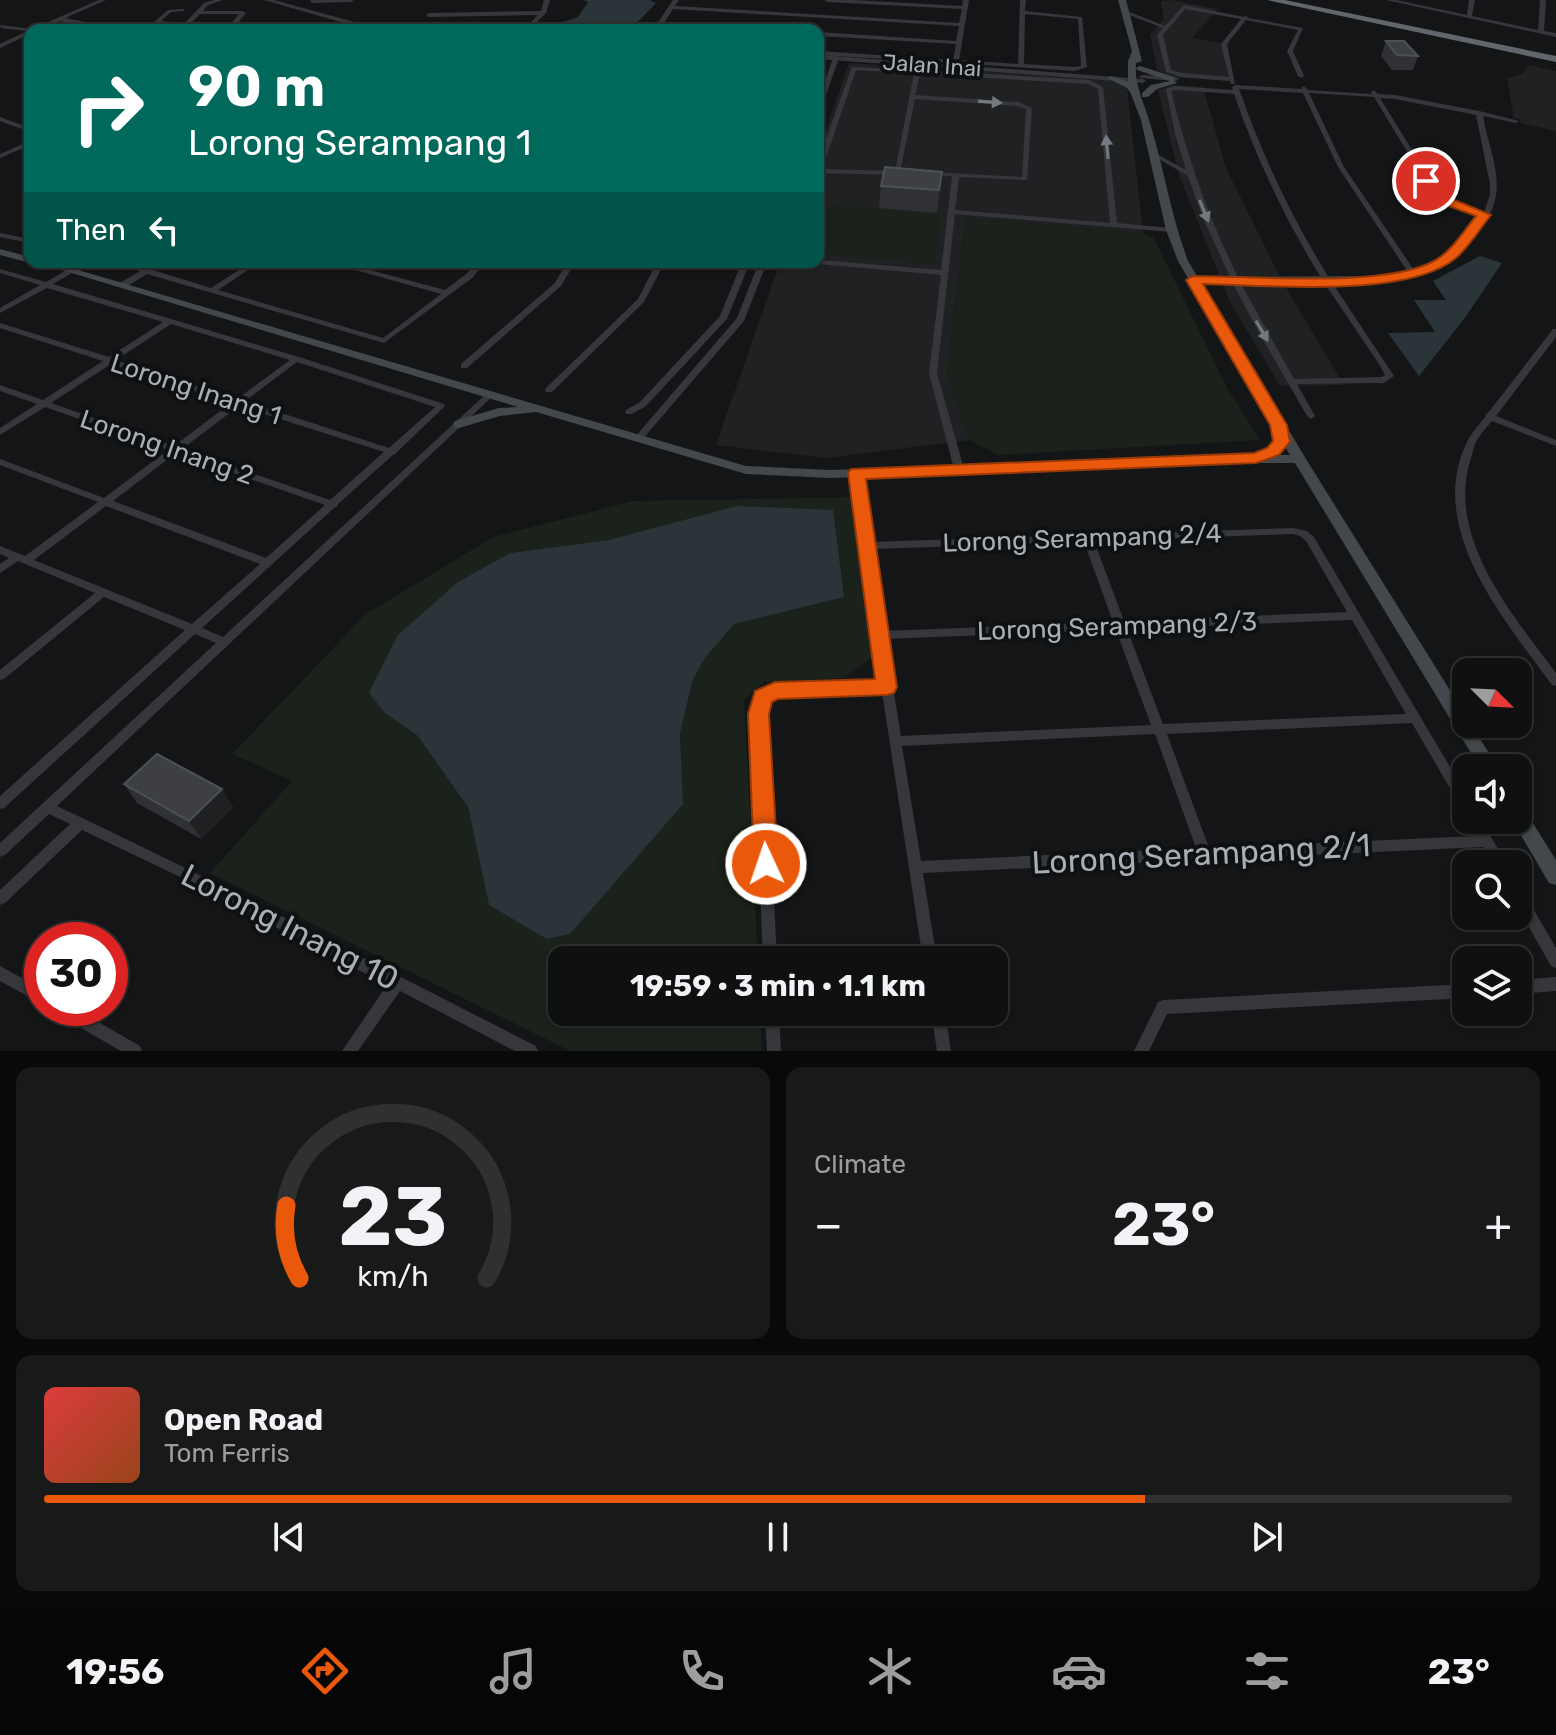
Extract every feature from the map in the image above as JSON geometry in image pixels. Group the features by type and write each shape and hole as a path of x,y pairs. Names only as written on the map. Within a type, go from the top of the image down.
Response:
{"highway":[{"path":"1272,0 1556,57"},
{"path":"1291,0 1556,57"}],"main road":[{"path":"1122,0 1145,120 1171,230 1193,280 1278,425 1480,754"},
{"path":"1108,77 1121,73 1172,81"},
{"path":"1108,77 1140,94"},
{"path":"1140,94 1172,81"},
{"path":"0,252 24,258"},
{"path":"65,268 746,470 857,473 1299,459"},
{"path":"459,424 499,412 543,410"},
{"path":"1256,458 1279,448 1282,436 1278,425"},
{"path":"1256,458 1298,473 1325,499"},
{"path":"1530,834 1556,877"}],"street":[{"path":"46,24 103,0"},
{"path":"182,10 168,11 156,23 169,23 193,0"},
{"path":"187,24 206,4 220,0"},
{"path":"267,0 357,24"},
{"path":"300,9 312,0 351,0"},
{"path":"532,24 543,13 547,0"},
{"path":"660,24 676,0"},
{"path":"827,0 965,8"},
{"path":"955,64 966,0"},
{"path":"1021,65 1023,0"},
{"path":"1389,0 1414,2 1556,35"},
{"path":"1469,16 1472,0"},
{"path":"1541,31 1543,0"},
{"path":"671,7 962,25"},
{"path":"1233,85 1168,71 1160,39 1164,27 1186,7 1301,29 1290,51 1301,76"},
{"path":"1542,9 1556,12"},
{"path":"198,12 243,13 234,24"},
{"path":"824,55 1082,68 1080,18 1023,12"},
{"path":"1125,12 1164,27"},
{"path":"429,15 543,13"},
{"path":"1246,17 1224,44 1233,85 1267,170 1327,281 1390,378 1291,382"},
{"path":"57,19 88,24"},
{"path":"1,26 24,30"},
{"path":"0,46 24,34"},
{"path":"824,34 959,43"},
{"name":"Jalan Inai","path":"824,56 918,67 955,64 1108,77"},
{"path":"824,92 836,58"},
{"path":"898,171 918,67"},
{"path":"824,153 852,69 918,67 1086,81 1099,86 1114,225"},
{"path":"1172,81 1374,94 1516,121"},
{"path":"1233,85 1168,90 1189,174 1233,280 1311,416"},
{"path":"1304,89 1341,167 1413,274"},
{"path":"1374,94 1433,190 1453,204 1484,215"},
{"path":"912,97 1018,104 1029,108 1027,178 927,173"},
{"path":"1193,280 1393,278 1413,274 1453,254 1484,215 1493,195 1479,113"},
{"path":"0,119 24,128"},
{"path":"0,156 24,146"},
{"path":"1153,154 1189,174"},
{"path":"824,171 884,175 898,171 912,172"},
{"path":"956,175 933,379 959,469"},
{"path":"953,212 1171,230"},
{"path":"0,235 24,240"},
{"path":"824,263 945,273"},
{"path":"139,268 384,341 475,268"},
{"path":"123,285 150,268"},
{"path":"214,289 247,268"},
{"path":"353,268 446,293"},
{"path":"464,366 558,284 567,268"},
{"path":"549,390 641,300 658,268"},
{"path":"629,412 643,404 724,317 744,268"},
{"path":"638,439 741,319 761,268"},
{"path":"0,311 73,270"},
{"path":"0,271 49,283 441,406 0,804"},
{"path":"0,432 170,321"},
{"name":"Lorong Inang 1","path":"0,325 392,452"},
{"path":"1556,331 1489,416 1470,446 1458,482 1460,510 1475,556 1489,585 1556,682"},
{"path":"0,569 22,558 105,501 296,359"},
{"name":"Lorong Inang 2","path":"0,388 334,505"},
{"path":"0,851 491,394"},
{"path":"1489,416 1556,443"},
{"path":"0,462 268,563"},
{"path":"857,473 865,546 928,946"},
{"name":"Lorong Serampang 2/4","path":"865,546 1298,531 1310,539 1355,616"},
{"path":"1088,538 1205,854"},
{"path":"0,550 225,642"},
{"path":"0,676 102,593"},
{"path":"1355,616 1452,781"},
{"name":"Lorong Serampang 2/3","path":"879,635 1355,616"},
{"path":"769,946 759,714 762,697 775,690 887,687"},
{"path":"896,741 1415,718"},
{"name":"Lorong Inang 10","path":"47,807 531,1051"},
{"path":"0,899 81,822"},
{"path":"1482,834 1491,850"},
{"name":"Lorong Serampang 2/1","path":"915,867 1486,841"},
{"path":"1532,919 1556,961"},
{"path":"0,973 24,987"},
{"path":"349,1051 398,982"},
{"path":"1532,986 1556,984"},
{"path":"1141,1051 1163,1007 1452,992"},
{"path":"91,1026 135,1051"},
{"path":"773,1026 774,1051"},
{"path":"940,1026 944,1051"}],"shaded area":[{"path":"583,0 649,0 656,3 636,24 557,24 578,17 588,2"},
{"path":"1172,0 1218,9 1192,38 1222,43 1230,81 1172,77 1157,70 1150,35 1164,19 1161,1"},
{"path":"849,63 1110,80 1127,88 1143,233 966,218 947,374 969,440 826,458 716,445 778,268 824,268 824,136"},
{"path":"1529,65 1556,71 1556,131 1520,123 1520,119 1514,118 1507,78 1522,74"},
{"path":"1173,85 1203,87 1226,168 1281,279 1344,385 1280,386 1230,302 1179,175 1158,90"},
{"path":"824,204 941,215 934,264 824,255"},
{"path":"966,218 1143,233 1154,238 1226,386 1260,440 999,455 969,440 947,374"},
{"path":"1480,256 1502,263 1464,319 1419,376 1388,333 1435,332 1414,300 1446,300 1433,281"},
{"path":"854,497 872,658 844,678 764,682 744,700 757,946 548,946 548,1026 761,1026 762,1051 570,1051 210,873 292,781 232,754 366,614 493,537 633,501","holes":["609,540 844,597 734,624 705,658 693,679 680,733 683,804 489,905 468,807 417,735 458,582 510,553"]},
{"path":"737,506 833,510 844,597 734,624 705,658 693,679 680,733 683,804 570,934 547,939 489,905 468,807 417,735 385,713 369,693 398,635 458,582 510,553 609,540"}],"building":[{"path":"1386,41 1404,41 1418,56 1397,55"},
{"path":"885,167 942,172 939,190 881,186"},
{"path":"157,754 222,789 189,821 124,784"}],"route":[{"path":"766,864 759,714 762,697 775,690 887,687 857,473 1256,458 1273,452 1281,442 1278,425 1193,280 1358,281 1401,277 1437,265 1453,254 1484,215 1447,201 1426,181"}]}
